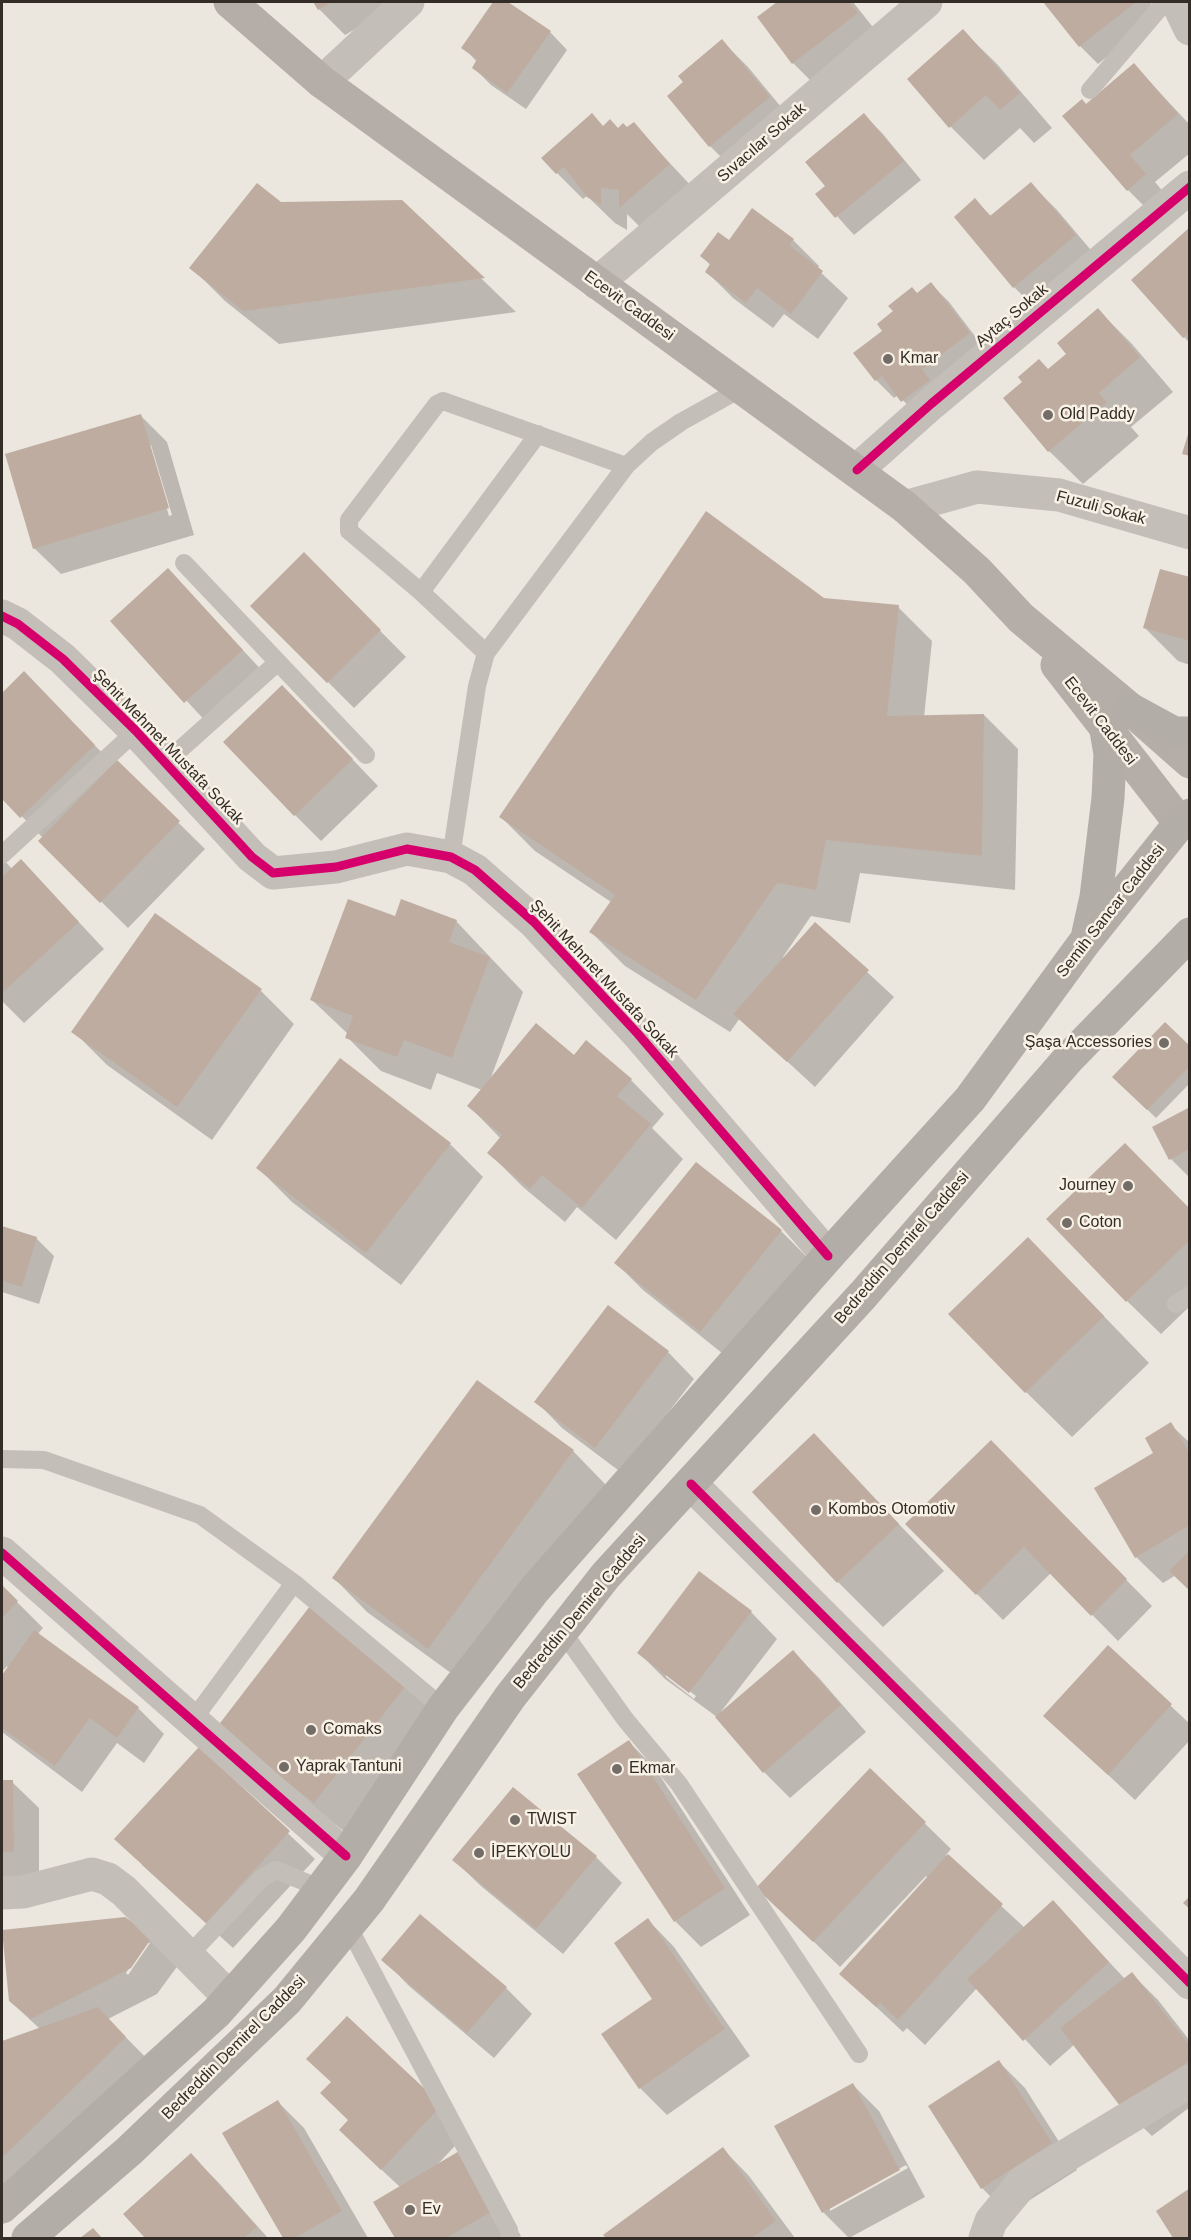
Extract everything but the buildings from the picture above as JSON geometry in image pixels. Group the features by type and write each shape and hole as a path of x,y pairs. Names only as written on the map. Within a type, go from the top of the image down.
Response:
{"main road":[{"name":"Ecevit Caddesi","path":"230,2 322,82 905,507 977,571 1021,618 1106,730 1186,824"},
{"name":"Ecevit Caddesi","path":"1021,618 1130,708 1190,762"},
{"path":"1130,708 1174,733 1190,733"},
{"path":"1084,944 1096,897 1108,798 1110,754 1106,730"},
{"name":"Semih Sancar Caddesi","path":"828,1256 970,1099 1084,944 1186,824"},
{"name":"Bedreddin Demirel Caddesi","path":"28,2238 129,2151 287,2000 369,1900 510,1697 606,1575 863,1295 1069,1058 1190,934"},
{"path":"1137,989 1190,953"},
{"path":"2,2207 216,2013 291,1929 346,1856 443,1708 535,1589 828,1256"}],"street":[{"path":"322,82 408,2"},
{"name":"Sıvacılar Sokak","path":"597,283 926,2"},
{"path":"1177,2 1190,29"},
{"name":"Aytaç Sokak","path":"856,470 931,404 1190,187"},
{"name":"Fuzuli Sokak","path":"905,507 977,488 1059,495 1190,533"},
{"name":"Şehit Mehmet Mustafa Sokak","path":"2,616 18,624 63,659 136,731 252,857 273,873 336,867 408,849 451,857 475,870 534,922 638,1034 828,1256"},
{"path":"691,1484 1190,1983"},
{"path":"2,1553 346,1856"},
{"path":"12,1893 92,1874 108,1879 124,1892 229,1997"},
{"path":"985,2238 991,2221 1024,2181 1190,2081"}],"lane":[{"path":"1090,90 1165,2"},
{"path":"451,857 477,686 486,653 626,466 671,428 742,388"},
{"path":"486,653 421,592 349,531 349,520 437,404 443,401 626,466"},
{"path":"421,592 538,434"},
{"path":"184,563 366,755"},
{"path":"165,763 278,662"},
{"path":"2,855 136,731"},
{"path":"2,1459 44,1460 200,1515 294,1583 443,1708"},
{"path":"192,1720 294,1583"},
{"path":"562,1631 625,1719 679,1784 859,2054"},
{"path":"188,1956 262,1878 276,1870 322,1889"},
{"path":"348,1926 509,2230 510,2238"}],"cycle path":[{"path":"857,470 931,404 1190,187"},
{"path":"2,616 18,624 63,659 136,731 252,857 273,873 336,867 407,849 451,857 475,870 534,922 638,1034 828,1256"},
{"path":"691,1484 1190,1983"},
{"path":"2,1553 346,1856"}],"place":[{"name":"Kmar","path":"888,359"},
{"name":"Old Paddy","path":"1048,415"},
{"name":"Şaşa Accessories","path":"1164,1043"},
{"name":"Journey","path":"1128,1186"},
{"name":"Coton","path":"1067,1223"},
{"name":"Kombos Otomotiv","path":"816,1510"},
{"name":"Comaks","path":"311,1730"},
{"name":"Yaprak Tantuni","path":"284,1767"},
{"name":"Ekmar","path":"617,1769"},
{"name":"TWIST","path":"515,1820"},
{"name":"İPEKYOLU","path":"479,1853"},
{"name":"Ev","path":"410,2210"}]}
